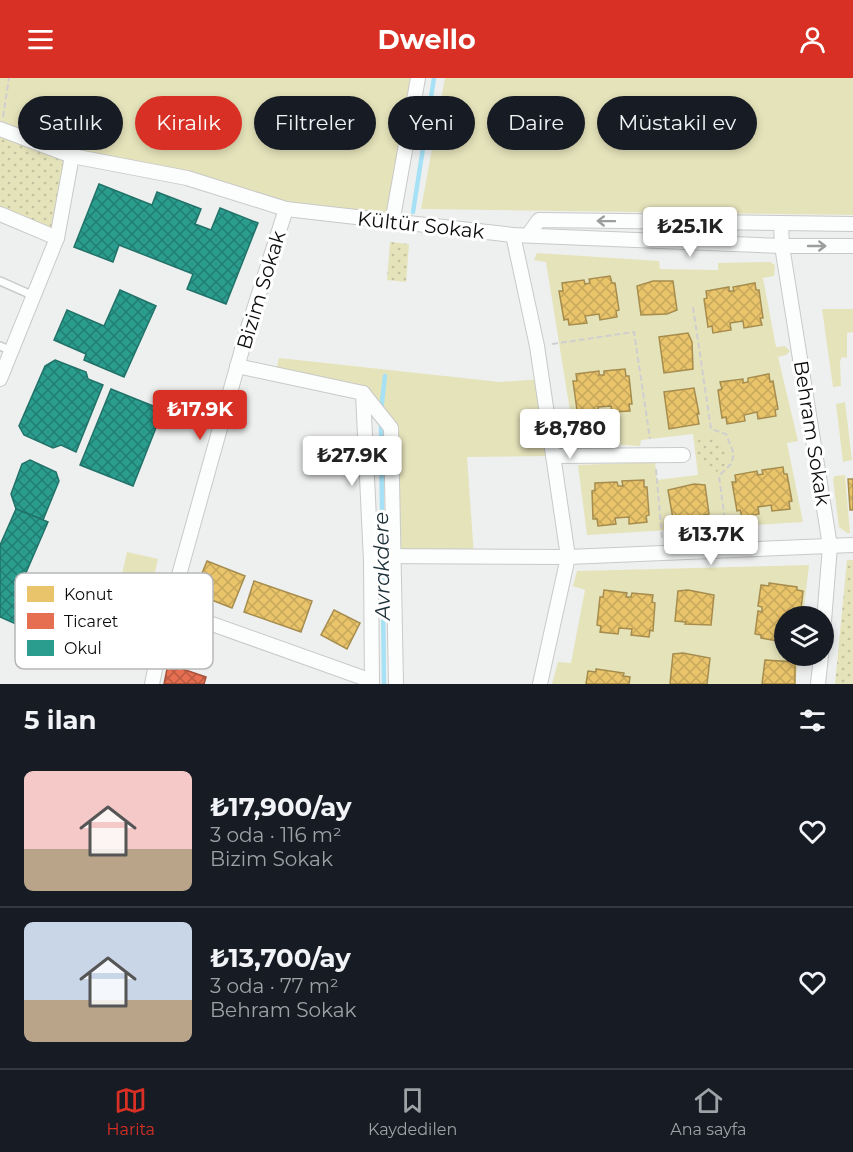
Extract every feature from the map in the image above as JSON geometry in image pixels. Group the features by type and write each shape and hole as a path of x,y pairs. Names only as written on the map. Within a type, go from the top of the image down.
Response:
{"street":[{"path":"392,223 418,78"},
{"name":"Kültür Sokak","path":"1,130 72,156 187,178 286,209 392,223 513,235 782,246 853,246"},
{"path":"0,379 6,349 34,296 57,238 72,156"},
{"name":"Bizim Sokak","path":"180,573 237,366 286,209"},
{"path":"0,214 57,238"},
{"path":"528,235 539,220 853,224"},
{"name":"Behram Sokak","path":"781,224 782,246 830,546 825,606"},
{"path":"513,235 537,346 568,557 540,684"},
{"path":"237,366 363,393 391,429 396,684"},
{"path":"213,625 372,682 371,556 363,393"},
{"path":"553,456 683,455"},
{"path":"371,556 568,557 853,545"},
{"path":"818,684 820,666"},
{"name":"Bizim Sokak","path":"152,684 156,669"}],"lane":[{"path":"0,281 34,296"}],"path":[{"path":"1,130 9,78"},
{"path":"693,307 711,429 726,434 734,454 731,464 719,476 729,550"},
{"path":"537,346 634,332 650,439"},
{"path":"655,455 663,553"}],"shaded area":[{"path":"0,78 418,78 415,96 388,96 388,150 405,150 392,223 286,209 72,156 56,150 123,150 123,96 18,96 18,136 0,129"},
{"path":"445,78 853,78 853,215 421,209 432,150 475,150 475,96 442,96"},
{"path":"0,129 18,136 18,150 56,150 72,156 57,238 0,214"},
{"path":"390,242 409,244 406,282 387,280"},
{"path":"537,253 659,261 660,269 718,270 718,263 770,262 775,265 774,276 763,278 776,347 785,346 790,351 778,357 798,441 787,443 803,522 587,535 578,465 655,462 657,480 698,475 693,434 641,440 640,446 575,442 546,262 534,260"},
{"path":"822,309 853,309 853,332 847,333 847,358 842,357 840,361 841,386 833,387"},
{"path":"279,358 500,382 542,379 553,456 467,457 474,556 394,556 391,428 363,393 275,374"},
{"path":"845,402 852,460 843,462 836,404"},
{"path":"704,436 717,437 728,450 725,466 715,473 705,469 698,458 695,443"},
{"path":"845,475 850,533 839,527 833,479 835,476"},
{"path":"127,552 158,559 155,573 122,573"},
{"path":"847,560 853,560 853,684 835,684"},
{"path":"809,565 804,606 774,606 774,666 798,666 795,684 552,684 558,662 571,663 585,590 573,586 577,571"}],"building: Konut":[{"path":"610,276 612,283 615,283 619,310 616,311 617,317 600,320 599,314 585,316 587,323 569,325 568,319 564,320 559,291 563,291 562,283 584,280 585,284 590,283 589,279"},
{"path":"653,281 673,281 677,310 667,314 641,315 637,286"},
{"path":"755,283 756,290 759,290 762,325 744,328 743,321 730,323 731,330 713,333 712,326 708,327 704,299 707,298 706,291 729,287 729,291 734,291 733,287"},
{"path":"688,333 692,342 693,369 664,373 659,337"},
{"path":"625,369 626,376 629,376 632,404 629,404 630,411 612,412 611,406 598,407 599,414 581,416 580,410 577,410 573,381 577,381 576,374 599,371 599,375 604,375 604,371"},
{"path":"769,374 770,382 773,381 778,409 775,410 776,416 758,419 757,412 744,415 745,421 727,424 726,417 722,418 718,390 722,389 720,382 743,379 743,383 748,382 748,378"},
{"path":"694,388 699,424 669,429 664,392"},
{"path":"783,467 784,474 787,474 792,501 789,502 790,509 772,511 771,505 758,507 759,514 742,517 740,510 737,511 732,482 736,482 735,475 757,471 758,475 763,474 762,470"},
{"path":"848,479 853,479 853,510 850,510"},
{"path":"644,480 644,487 647,487 649,515 646,516 647,522 629,524 629,517 615,518 616,524 598,526 597,519 593,519 592,491 595,490 595,483 617,482 618,486 623,486 622,481"},
{"path":"694,484 705,485 709,514 683,520 683,517 673,519 668,490"},
{"path":"207,561 245,576 232,608 213,600 213,573 202,573"},
{"path":"254,581 312,601 301,632 244,612"},
{"path":"769,583 797,587 797,590 803,591 801,606 774,606 774,640 761,638 761,635 755,634 758,611 762,612 762,607 758,606 761,585 769,586"},
{"path":"604,590 627,593 626,597 631,597 632,593 653,595 652,602 655,603 653,631 650,630 649,637 631,635 632,629 619,628 618,634 600,632 601,626 597,625 600,597 603,597"},
{"path":"688,590 714,595 711,625 685,624 686,622 675,621 678,591"},
{"path":"334,610 360,623 347,649 321,635"},
{"path":"683,653 710,658 707,684 670,684 673,654"},
{"path":"765,660 774,661 774,666 795,666 795,684 762,684"},
{"path":"596,669 624,673 623,676 630,677 629,684 586,684 588,671 596,672"}],"building: Ticaret":[{"path":"167,669 183,669 206,677 204,684 164,684"}],"building: Okul":[{"path":"99,184 152,205 157,192 201,209 195,224 211,230 220,208 258,223 226,304 187,289 193,274 119,245 113,262 74,247"},
{"path":"120,290 156,306 124,377 84,360 86,354 54,340 67,310 104,326"},
{"path":"55,360 86,372 88,379 103,385 76,452 61,445 53,448 24,435 19,426 45,366"},
{"path":"111,389 163,410 133,486 80,465"},
{"path":"30,460 56,472 59,481 43,520 16,509 11,494 22,464"},
{"path":"16,509 48,522 26,573 15,573 15,624 0,617 0,545"}],"waterway":[{"name":"Avrakdere","path":"413,212 434,78"},
{"name":"Avrakdere","path":"381,411 385,376"},
{"name":"Avrakdere","path":"381,423 384,684"}]}
